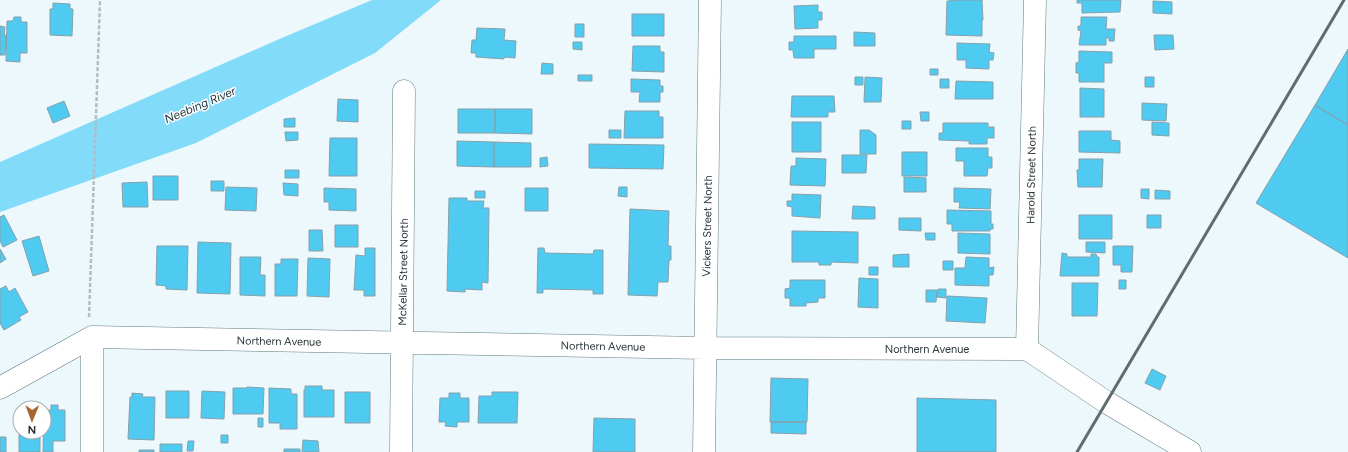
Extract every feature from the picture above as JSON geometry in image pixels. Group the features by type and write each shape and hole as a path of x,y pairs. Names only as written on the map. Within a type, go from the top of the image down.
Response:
{"street":[{"name":"Vickers Street North","path":"704,452 710,0"},
{"name":"Harold Street North","path":"1027,349 1035,0"},
{"name":"McKellar Street North","path":"401,452 404,91"},
{"name":"Northern Avenue","path":"92,337 705,348 1027,349"},
{"path":"0,388 92,337 92,452"},
{"path":"1027,349 1106,402 1190,452"}],"path":[{"path":"92,337 89,311 100,0"}],"water":[{"name":"Neebing River","path":"372,0 441,0 375,53 196,143 0,212 0,162 284,37"}],"building":[{"path":"982,0 982,36 946,35 947,1"},
{"path":"1077,0 1121,0 1120,12 1082,13 1082,3 1077,3"},
{"path":"1153,1 1172,2 1172,14 1153,13"},
{"path":"53,3 70,4 70,9 73,9 72,36 50,35 50,9 53,9"},
{"path":"818,5 818,12 822,12 822,20 818,20 818,28 795,29 794,6"},
{"path":"632,14 664,14 664,36 632,36"},
{"path":"14,17 21,17 21,22 27,22 27,53 20,53 20,62 6,61 7,21 13,21"},
{"path":"1081,17 1107,17 1106,29 1115,29 1114,41 1109,41 1109,38 1106,38 1106,45 1079,45 1081,31 1078,30 1078,26 1081,26"},
{"path":"575,24 584,24 584,37 575,37"},
{"path":"0,26 5,27 5,55 0,55"},
{"path":"477,28 505,29 504,40 516,41 515,58 504,57 504,59 476,57 476,53 471,53 472,40 476,40"},
{"path":"854,32 875,33 875,46 854,46"},
{"path":"1154,35 1173,35 1174,49 1155,50"},
{"path":"794,36 836,36 836,49 814,49 814,58 794,58 793,50 789,50 789,42 794,42"},
{"path":"573,42 582,42 582,50 573,49"},
{"path":"957,43 990,44 989,52 994,53 993,60 989,60 989,69 966,68 966,60 957,60"},
{"path":"633,46 660,46 660,52 664,52 664,72 632,71"},
{"path":"1348,49 1348,125 1315,105"},
{"path":"1079,51 1112,52 1112,63 1104,63 1104,82 1079,82 1079,73 1076,73 1076,63 1079,62"},
{"path":"542,63 553,64 553,74 541,74"},
{"path":"930,69 938,69 938,75 930,75"},
{"path":"578,75 592,75 592,81 578,81"},
{"path":"855,77 863,77 863,85 855,85"},
{"path":"865,77 882,78 881,102 864,102"},
{"path":"1145,77 1154,77 1154,87 1145,87"},
{"path":"631,79 660,80 660,86 663,86 663,92 660,92 660,102 639,102 640,92 631,92"},
{"path":"940,79 949,79 949,88 940,88"},
{"path":"956,81 993,82 993,99 955,99"},
{"path":"1080,88 1104,89 1104,117 1080,117"},
{"path":"792,96 834,96 835,112 828,112 828,117 791,117"},
{"path":"338,99 358,100 358,122 337,121"},
{"path":"64,101 70,116 53,123 47,108"},
{"path":"1142,103 1167,104 1166,121 1142,120"},
{"path":"1315,105 1348,125 1348,258 1256,203"},
{"path":"458,109 495,109 495,133 458,133"},
{"path":"495,109 532,109 532,134 495,133"},
{"path":"625,111 659,111 659,117 663,117 663,138 624,138"},
{"path":"920,112 929,112 929,121 921,121"},
{"path":"295,118 295,127 284,127 284,119"},
{"path":"902,121 911,121 911,129 902,129"},
{"path":"792,122 821,122 821,152 792,152"},
{"path":"1152,122 1169,123 1169,136 1152,135"},
{"path":"943,123 988,123 988,127 994,127 994,138 987,138 987,144 969,144 969,141 939,140 939,133 943,133"},
{"path":"609,130 621,130 621,138 609,138"},
{"path":"860,130 869,130 876,135 876,154 860,154"},
{"path":"1079,131 1111,131 1111,140 1120,141 1120,153 1079,152"},
{"path":"285,132 298,132 298,140 286,141"},
{"path":"330,138 357,138 357,176 329,176"},
{"path":"457,141 494,142 494,167 457,166"},
{"path":"494,142 531,143 531,167 494,167"},
{"path":"589,144 664,145 663,169 589,168"},
{"path":"956,148 988,148 988,157 992,157 992,168 988,168 987,176 964,176 964,161 956,161"},
{"path":"902,152 927,152 927,176 902,176"},
{"path":"842,155 867,155 866,173 842,173"},
{"path":"547,157 548,166 540,167 540,158"},
{"path":"796,158 826,159 825,186 790,185 791,166 796,166"},
{"path":"1079,159 1103,159 1102,187 1078,187 1077,170 1079,170"},
{"path":"285,170 299,170 299,178 285,178"},
{"path":"153,176 178,176 178,200 153,200"},
{"path":"904,177 926,178 926,192 904,192"},
{"path":"211,181 224,181 224,191 211,191"},
{"path":"147,182 148,207 123,207 122,183"},
{"path":"283,183 298,184 298,196 284,195"},
{"path":"226,187 257,188 256,211 225,210"},
{"path":"619,187 627,187 627,197 618,196"},
{"path":"324,188 356,189 356,211 329,210 329,202 324,202"},
{"path":"525,188 548,188 548,211 525,211"},
{"path":"954,188 991,189 990,209 959,208 960,202 954,202"},
{"path":"1141,189 1149,189 1149,199 1141,198"},
{"path":"1155,190 1170,191 1170,199 1155,199"},
{"path":"475,191 485,191 485,198 475,198"},
{"path":"792,194 821,195 820,218 792,216 792,207 787,206 787,201 792,201"},
{"path":"449,198 467,198 467,201 484,201 483,208 489,208 488,283 482,282 482,290 465,289 465,292 447,291"},
{"path":"853,206 875,207 875,219 852,219"},
{"path":"630,209 669,211 668,246 671,246 671,260 669,260 668,282 658,282 657,296 628,295"},
{"path":"947,210 991,211 991,224 993,224 993,229 990,229 990,231 952,231 952,224 947,224"},
{"path":"4,215 17,240 3,247 0,241 0,217"},
{"path":"1079,215 1112,215 1112,239 1079,239"},
{"path":"1147,215 1161,215 1161,228 1147,228"},
{"path":"899,218 921,218 921,231 899,230"},
{"path":"335,225 358,225 358,247 335,247"},
{"path":"309,230 322,230 323,251 309,251"},
{"path":"792,231 858,232 858,263 831,262 831,265 819,265 819,262 792,262"},
{"path":"925,233 935,233 935,240 926,240"},
{"path":"958,233 990,234 990,254 958,253"},
{"path":"39,236 49,271 33,276 22,241"},
{"path":"198,242 231,243 230,294 197,293"},
{"path":"1086,242 1105,242 1105,253 1086,252"},
{"path":"157,246 188,246 187,290 166,289 166,286 156,285"},
{"path":"1113,246 1133,246 1132,272 1121,272 1121,265 1113,265"},
{"path":"365,248 375,248 375,296 364,296 364,290 354,290 356,255 365,256"},
{"path":"538,248 544,248 545,253 593,254 594,250 603,250 603,294 593,294 593,290 543,289 543,293 537,293"},
{"path":"0,249 6,259 0,263"},
{"path":"1062,253 1067,254 1067,257 1091,257 1091,254 1096,254 1097,257 1099,257 1099,276 1060,276"},
{"path":"909,254 909,267 893,267 893,255"},
{"path":"240,257 261,257 260,275 265,275 265,296 240,295"},
{"path":"966,257 989,258 989,268 994,267 993,275 989,275 989,286 955,285 955,268 965,268"},
{"path":"308,258 330,259 329,297 307,296"},
{"path":"281,259 298,259 297,296 275,296 275,264 281,264"},
{"path":"943,261 953,261 953,270 943,270"},
{"path":"869,267 878,267 878,275 869,275"},
{"path":"859,278 878,279 878,308 858,307"},
{"path":"790,280 825,280 825,298 818,298 818,302 806,303 806,306 790,306 790,298 785,298 785,289 790,288"},
{"path":"1119,280 1126,280 1126,289 1119,289"},
{"path":"1072,283 1098,283 1097,316 1072,316"},
{"path":"6,286 9,292 15,288 28,312 19,317 21,320 4,330 0,323 0,289"},
{"path":"938,289 946,289 946,298 937,297"},
{"path":"926,290 937,290 936,302 926,302"},
{"path":"947,296 987,298 985,323 946,321"},
{"path":"1152,369 1166,376 1160,390 1145,383"},
{"path":"771,378 808,379 807,422 770,422"},
{"path":"305,386 322,386 322,390 334,390 334,417 304,417"},
{"path":"233,388 264,388 263,414 233,414"},
{"path":"269,388 291,389 291,394 297,394 297,429 280,429 280,423 269,423"},
{"path":"166,391 189,391 189,418 166,418"},
{"path":"202,391 225,392 224,419 201,418"},
{"path":"345,392 370,392 370,423 345,423"},
{"path":"492,392 518,392 517,423 478,423 479,396 492,396"},
{"path":"132,393 143,394 142,397 155,397 154,440 128,439 130,397 132,397"},
{"path":"449,393 460,393 460,398 469,398 469,422 457,422 457,427 445,426 446,422 439,422 440,398 449,398"},
{"path":"917,398 996,400 996,452 917,452"},
{"path":"52,405 58,405 58,410 65,410 65,441 53,441 53,452 43,452 43,440 52,440"},
{"path":"258,418 263,418 263,427 258,427"},
{"path":"594,418 635,419 635,452 593,452"},
{"path":"771,422 806,422 806,434 771,433"},
{"path":"221,435 228,435 228,443 221,443"},
{"path":"0,437 6,437 6,452 0,452"},
{"path":"19,440 40,440 40,452 19,452"},
{"path":"303,440 318,441 319,452 302,452"},
{"path":"188,441 194,441 193,451 187,451"},
{"path":"160,444 182,444 182,452 160,452"},
{"path":"284,449 300,449 300,452 284,452"},
{"path":"139,450 154,450 154,452 139,452"}],"railway":[{"path":"1077,452 1344,0"}]}
